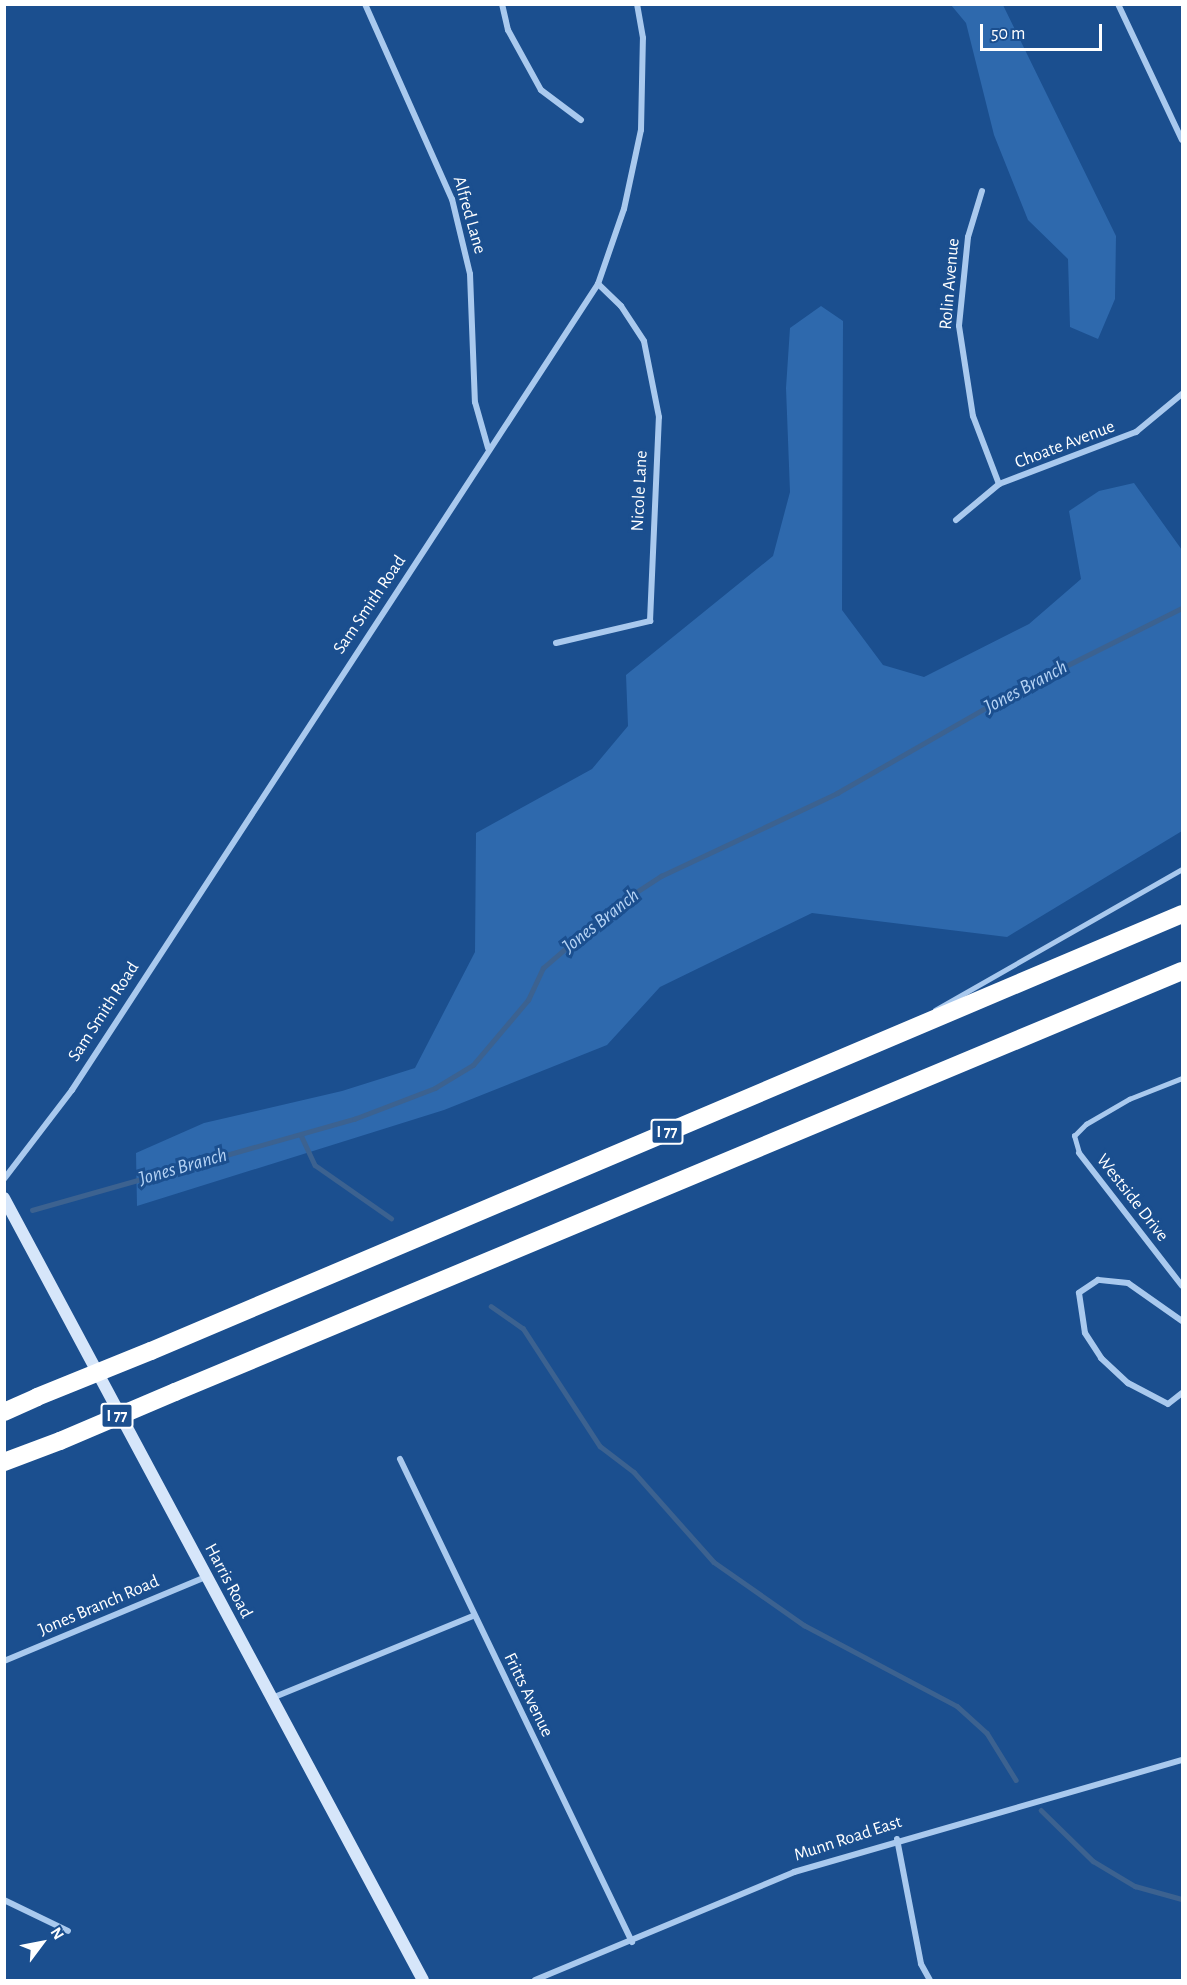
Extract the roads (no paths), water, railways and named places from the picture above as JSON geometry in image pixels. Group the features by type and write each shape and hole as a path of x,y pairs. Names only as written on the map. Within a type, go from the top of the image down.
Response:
{"highway":[{"name":"I 77","path":"4,1412 1182,914"},
{"name":"I 77","path":"4,1462 1182,970"}],"street":[{"name":"Alfred Lane","path":"365,4 452,199 470,274 475,402 488,448"},
{"path":"502,4 508,30 541,90 580,120"},
{"name":"Sam Smith Road","path":"4,1179 72,1090 488,448 521,406 598,284 624,209 640,130 643,38 637,4"},
{"path":"1118,4 1182,140"},
{"name":"Rolin Avenue","path":"982,191 968,237 959,326 973,416 999,484"},
{"name":"Nicole Lane","path":"556,643 650,621 659,417 644,341 621,306 598,284"},
{"name":"Choate Avenue","path":"956,520 999,484 1101,450 1164,415 1182,394"},
{"name":"Westside Drive","path":"1078,1153 1182,1286"},
{"name":"Harris Road","path":"4,1198 423,1980"},
{"path":"1182,1321 1128,1283 1098,1280 1079,1293 1085,1333 1101,1358 1128,1383 1168,1404 1182,1393"},
{"name":"Fritts Avenue","path":"400,1459 473,1616 632,1942"},
{"name":"Jones Branch Road","path":"4,1661 206,1577"},
{"path":"272,1698 473,1616"},
{"name":"Munn Road East","path":"535,1980 632,1942 794,1872 897,1839 1182,1760"},
{"path":"897,1839 921,1964 930,1980"},
{"path":"4,1900 68,1931"}],"lane":[{"path":"894,1036 1182,869"},
{"name":"Westside Drive","path":"1078,1153 1074,1136 1086,1124 1129,1099 1182,1078"}],"waterway":[{"name":"Jones Branch","path":"32,1210 354,1119 435,1088 473,1065 528,1000 543,968 615,906 661,876 837,793 1008,695 1182,608"},
{"path":"301,1135 315,1165 391,1218"},
{"path":"491,1306 523,1328 600,1446 634,1472 714,1562 804,1625 957,1706 987,1733 1016,1780"},
{"path":"1041,1810 1093,1861 1135,1886 1182,1899"}]}
